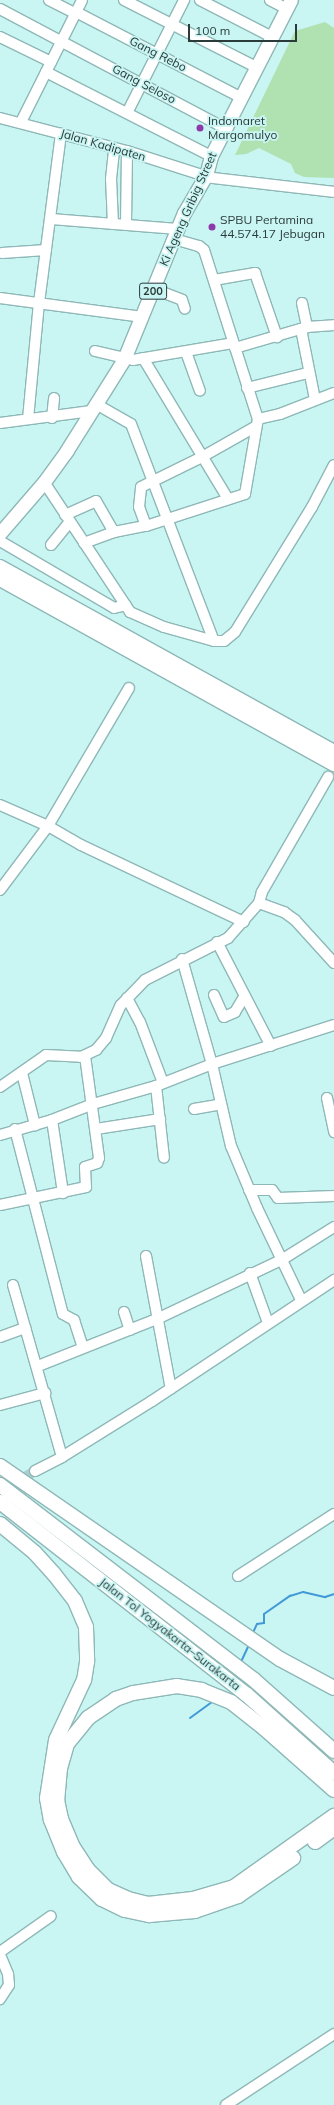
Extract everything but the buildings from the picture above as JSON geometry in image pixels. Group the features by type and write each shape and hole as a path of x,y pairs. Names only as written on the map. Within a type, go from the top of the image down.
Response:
{"highway":[{"path":"1,569 334,752"},
{"path":"1,569 334,764"},
{"path":"0,1466 280,1659 334,1688"},
{"name":"Jalan Tol Yogyakarta–Surakarta","path":"0,1485 254,1680 334,1752"},
{"name":"Jalan Tol Yogyakarta–Surakarta","path":"0,1502 247,1695 334,1773"},
{"path":"0,1524 35,1553 54,1574 75,1601 86,1627 87,1662 84,1680 56,1740 47,1798 50,1820 64,1852 79,1877 102,1899 125,1910 149,1915 195,1911 238,1896 334,1828"},
{"path":"334,1790 264,1728 231,1702 202,1690 177,1686 133,1693 116,1699 88,1718 68,1744 60,1768 57,1800 61,1819 73,1847 88,1870 108,1890 128,1900 148,1904 193,1899 234,1887 334,1816"}],"main road":[{"name":"Ki Ageng Gribig Street","path":"0,533 44,482 94,408 124,359 143,317 176,234 207,176 211,156 289,4"}],"street":[{"name":"Gang Rebo","path":"49,0 240,97"},
{"path":"21,122 82,0"},
{"path":"124,0 256,67"},
{"path":"127,113 184,0"},
{"path":"200,0 272,37"},
{"path":"270,0 289,4"},
{"name":"Gang Seloso","path":"0,9 225,128"},
{"path":"0,37 51,62"},
{"path":"46,72 211,156"},
{"name":"Jalan Kadipaten","path":"0,118 21,122 127,151 207,176 334,192"},
{"path":"28,419 39,303 61,133"},
{"path":"113,224 111,179 114,148"},
{"path":"126,224 127,151"},
{"path":"51,219 126,224 176,234 202,247 234,345 256,423 245,494 146,526 114,532 84,543"},
{"path":"2,253 46,250"},
{"path":"214,280 255,273 277,337"},
{"path":"154,289 182,300 185,309"},
{"path":"0,298 143,317"},
{"path":"302,303 308,373 315,400"},
{"path":"95,351 124,359 143,358 234,345 277,337 304,328 334,326"},
{"path":"186,352 200,391"},
{"path":"143,358 228,499"},
{"path":"247,388 308,373"},
{"path":"146,526 139,507 140,489 152,481 202,457 256,423 334,393"},
{"path":"52,418 54,398"},
{"path":"0,423 28,419 52,418 94,408 131,424 214,641"},
{"path":"44,482 67,519 126,605 134,614 164,627 214,641 224,641 235,632 312,507 334,465"},
{"path":"51,546 67,519 96,501 114,532"},
{"path":"0,541 114,608 126,605"},
{"path":"0,890 48,826 129,688"},
{"path":"0,1087 46,1055 85,1056 103,1042 116,1014 127,998 150,975 228,938 244,922 259,903 262,892 328,777"},
{"path":"0,805 48,826 81,845 244,922"},
{"path":"259,903 284,912 295,920 334,964"},
{"path":"217,942 244,997 271,1046"},
{"path":"182,959 212,1064 231,1146 249,1190 302,1300"},
{"path":"214,995 224,1017 235,1012 244,997"},
{"path":"127,998 140,1022 160,1085 160,1119 164,1158"},
{"path":"0,1135 15,1129 52,1120 93,1104 160,1085 212,1064 271,1046 334,1024"},
{"path":"0,1205 86,1188 85,1168 99,1161 93,1104 85,1056"},
{"path":"22,1073 35,1125"},
{"path":"327,1098 334,1132"},
{"path":"194,1109 221,1104"},
{"path":"96,1129 160,1119"},
{"path":"52,1120 63,1193"},
{"path":"15,1129 31,1198 63,1314 74,1319 83,1348"},
{"path":"249,1190 272,1190 278,1198 334,1196"},
{"path":"38,1366 159,1318 250,1273 283,1259 334,1227"},
{"path":"146,1256 159,1318 170,1388"},
{"path":"250,1273 268,1324"},
{"path":"35,1470 62,1457 334,1280"},
{"path":"14,1285 25,1328 38,1366 62,1457"},
{"path":"124,1312 130,1330"},
{"path":"0,1337 25,1328"},
{"path":"0,1405 45,1393"},
{"path":"238,1576 334,1514"},
{"path":"0,1999 9,1986 8,1974 0,1954 51,1916"},
{"path":"226,2105 334,2034"}],"green space":[{"path":"325,22 334,28 334,178 304,177 295,173 291,164 259,148 246,154 235,155 295,31"}],"waterway":[{"path":"252,1635 257,1624 264,1623 264,1614 290,1596 303,1592 325,1597 334,1594"},
{"path":"240,1664 249,1645"},
{"path":"190,1718 215,1700"}],"tunnel":[{"path":"0,1492 35,1471"}],"place":[{"name":"Indomaret Margomulyo","path":"200,128"},
{"name":"SPBU Pertamina 44.574.17 Jebugan","path":"212,227"}]}
